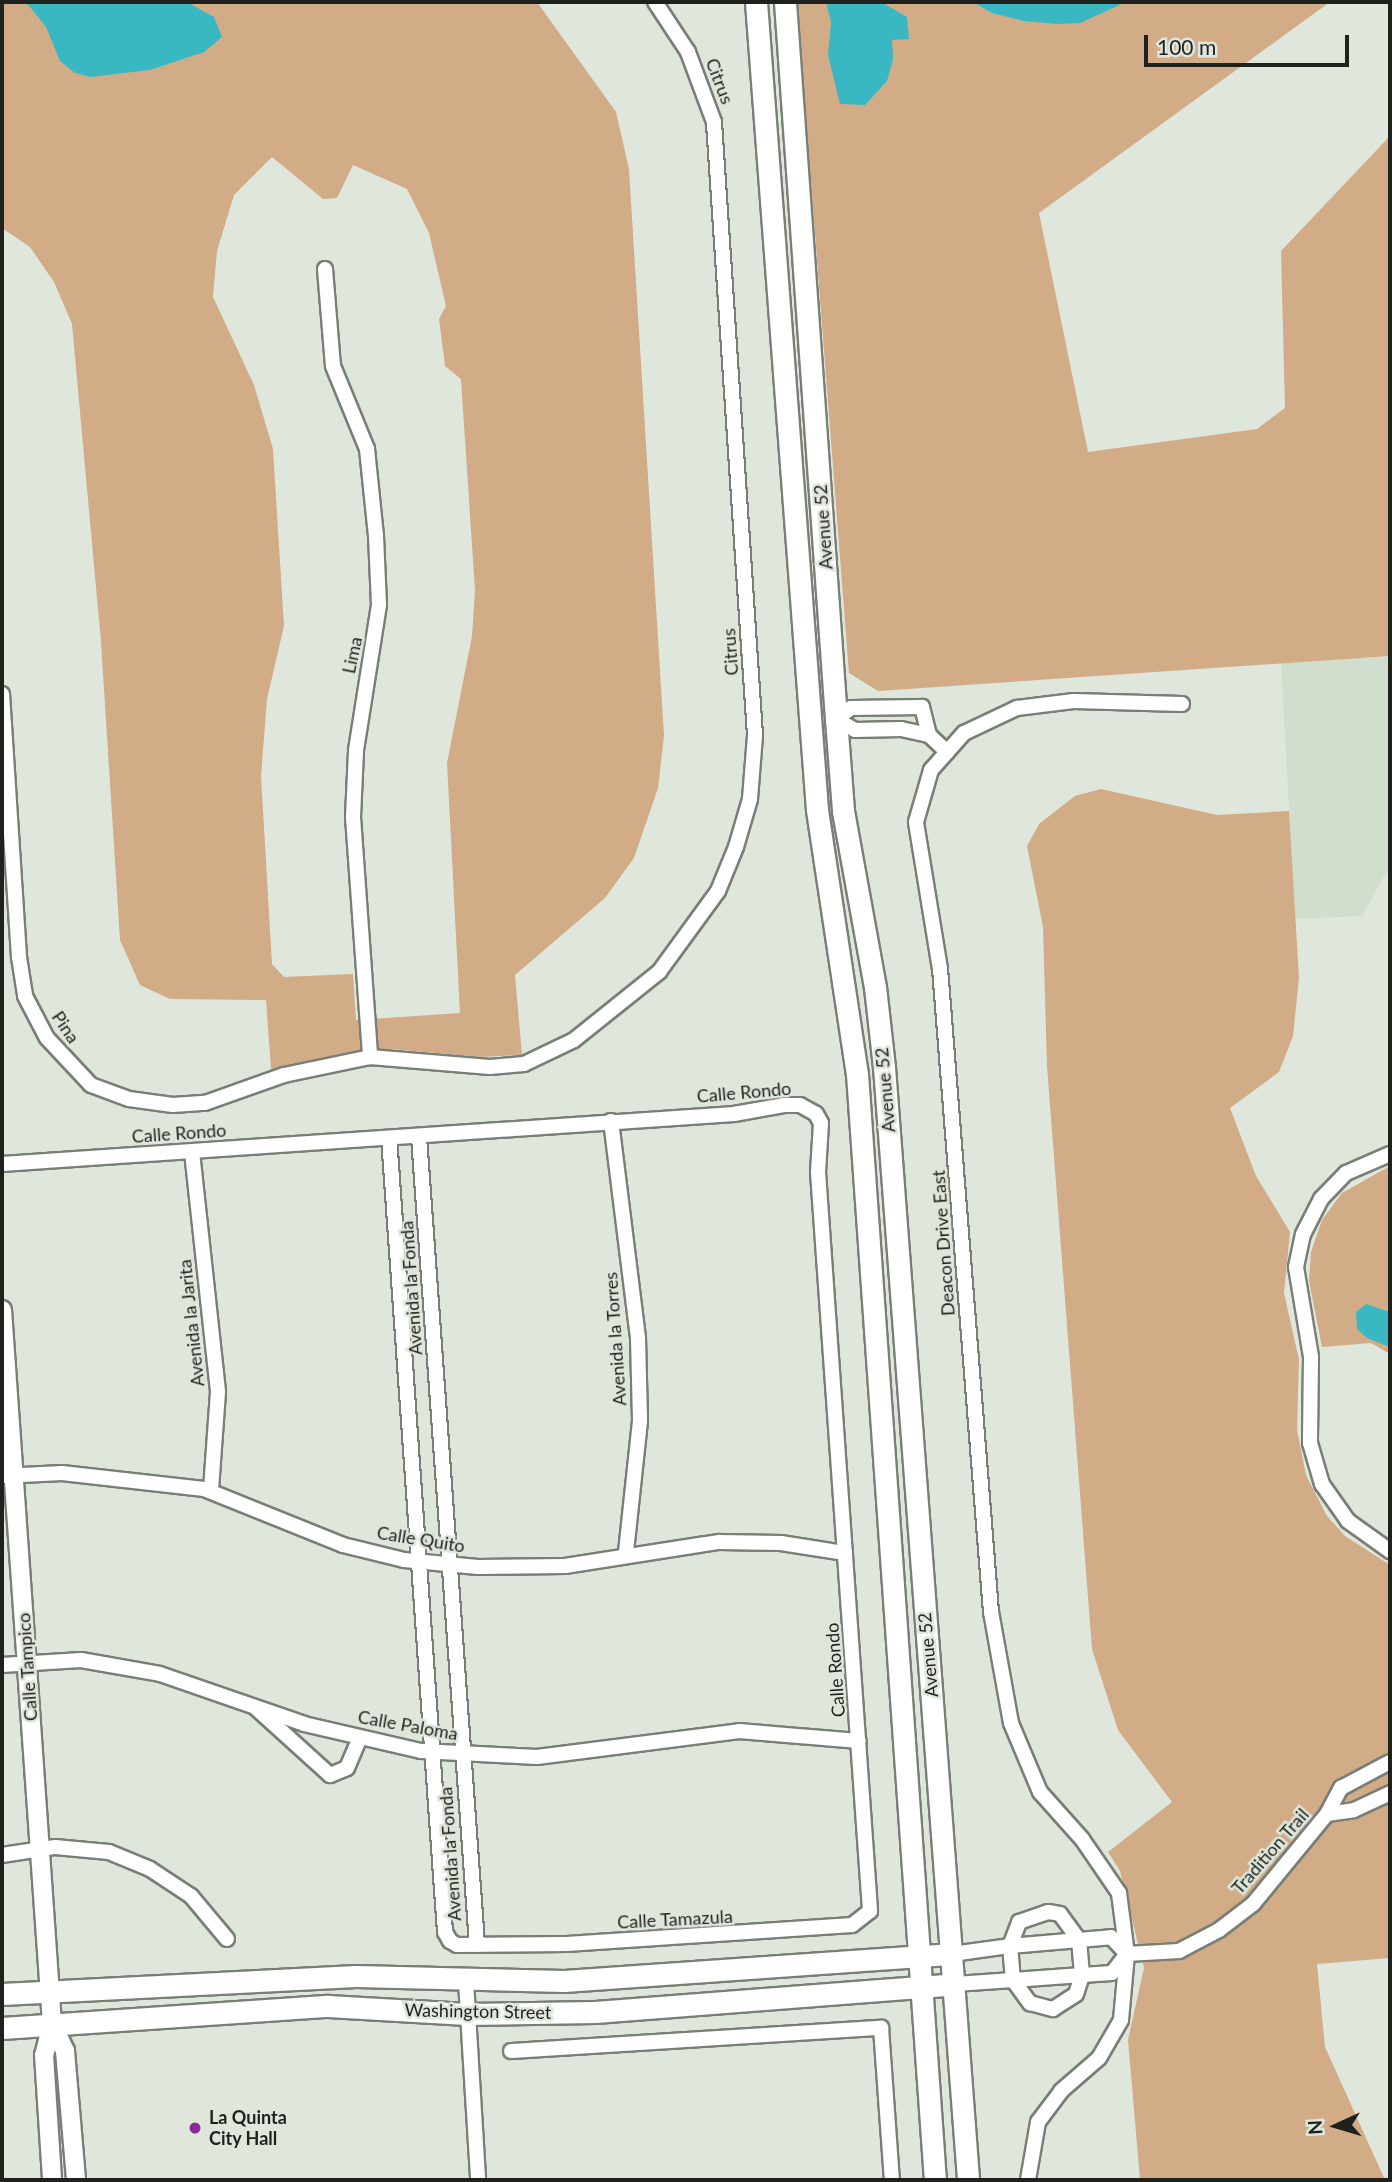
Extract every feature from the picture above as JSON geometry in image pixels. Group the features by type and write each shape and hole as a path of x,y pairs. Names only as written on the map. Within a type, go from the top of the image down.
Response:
{"main road":[{"name":"Avenue 52","path":"757,2 817,810 857,1074 916,1958 935,2180"},
{"name":"Avenue 52","path":"785,2 844,811 875,987 884,1067 968,2180"},
{"name":"Washington Street","path":"2,1994 356,1976 466,1981 564,1981 952,1954"},
{"name":"Washington Street","path":"2,2028 328,2006 467,2014 711,2005 955,1984"}],"street":[{"name":"Citrus","path":"370,1057 502,1066 524,1064 574,1040 659,972 692,930 718,891 750,799 755,735 714,122 688,52 655,2"},
{"name":"Lima","path":"325,269 333,366 367,449 376,536 379,605 356,751 353,817 370,1057"},
{"name":"Pina","path":"2,694 25,996 47,1038 71,1066 91,1085 130,1099 173,1105 205,1103 284,1075 370,1057"},
{"name":"Deacon Drive East","path":"1028,2180 1038,2122 1061,2091 1099,2058 1121,2020 1127,1954 1119,1893 1082,1839 1040,1793 1011,1723 991,1612 940,969 916,822 931,770 964,733 1017,708 1074,701 1182,704"},
{"path":"929,735 922,707 851,708 836,719 855,730 901,729 929,735 947,752"},
{"name":"Calle Rondo","path":"2,1164 734,1114 785,1105 800,1105 816,1114 821,1123 818,1172 870,1911"},
{"name":"Avenida la Torres","path":"611,1121 638,1338 640,1421 626,1553"},
{"name":"Avenida la Fonda","path":"389,1138 445,1932 457,1945 477,1945 419,1137"},
{"name":"Avenida la Jarita","path":"192,1152 218,1392 211,1490"},
{"path":"1390,1154 1346,1172 1321,1199 1303,1234 1296,1267 1311,1357 1310,1443 1322,1484 1348,1521 1390,1551"},
{"name":"Calle Tampico","path":"2,1310 7,1475 26,1662 52,2024 44,2055 52,2180"},
{"name":"Calle Quito","path":"7,1475 72,1473 211,1490 343,1545 420,1561 450,1564 517,1569 565,1566 626,1553 719,1542 780,1543 845,1553"},
{"name":"Calle Paloma","path":"2,1665 81,1660 160,1674 247,1700 304,1724 433,1752 537,1757 739,1731 859,1741"},
{"path":"247,1700 330,1775 347,1768 360,1738"},
{"name":"Tradition Trail","path":"1127,1954 1179,1951 1219,1930 1252,1904 1327,1814 1341,1788 1390,1762"},
{"name":"Tradition Trail","path":"1327,1814 1354,1810 1390,1793"},
{"path":"2,1855 40,1849 109,1852 149,1869 191,1896 227,1939"},
{"name":"Calle Tamazula","path":"477,1945 567,1944 852,1925 870,1911"},
{"path":"1048,1912 1060,1914 1079,1940 1082,1975 1076,1994 1052,2009 1030,2003 1013,1980 1010,1946 1019,1922 1048,1912"},
{"path":"952,1954 1111,1937 1127,1954 1112,1973 955,1984"},
{"path":"466,1981 478,2180"},
{"name":"Calle Tampico","path":"52,2024 65,2051 76,2180"},
{"path":"511,2052 881,2028 891,2180"}],"shaded area":[{"path":"2,2 537,2 616,112 629,169 664,736 658,788 634,858 605,898 515,975 522,1055 480,1057 391,1049 271,1069 266,1000 170,999 140,985 120,940 101,642 72,324 54,282 30,247 2,228","holes":["272,157 323,199 337,198 353,165 407,189 429,233 446,306 439,319 445,366 461,379 475,591 472,636 447,763 460,1013 356,1020 353,974 284,977 272,964 261,776 267,699 284,626 273,449 254,385 213,297 217,251 234,195"]},
{"path":"797,2 1330,2 1039,213 1088,452 1257,429 1285,408 1281,251 1390,136 1390,656 878,691 849,673"},
{"path":"1390,656 1390,865 1362,916 1295,919 1281,663"},
{"path":"1101,789 1217,815 1289,811 1299,978 1293,1036 1279,1072 1230,1108 1256,1176 1290,1232 1284,1293 1299,1360 1297,1430 1306,1475 1327,1516 1345,1536 1390,1565 1390,1958 1317,1964 1325,2047 1385,2180 1140,2180 1128,2040 1144,1968 1120,1871 1108,1852 1172,1802 1118,1730 1092,1649 1047,1066 1043,927 1027,846 1039,824 1075,796"},
{"path":"1390,1166 1390,1354 1371,1343 1322,1347 1309,1281 1311,1252 1322,1220 1342,1193"}],"water":[{"path":"26,2 187,2 214,17 222,37 204,52 150,70 90,77 75,73 60,61 46,27"},
{"path":"826,2 881,2 907,17 909,39 892,40 893,59 887,81 865,105 840,104 828,55 831,22"},
{"path":"973,2 1126,2 1080,23 1057,24 1024,21 992,13"},
{"path":"1366,1304 1390,1312 1390,1347 1367,1338 1357,1329 1356,1312"}],"place":[{"name":"La Quinta City Hall","path":"195,2128"}]}
